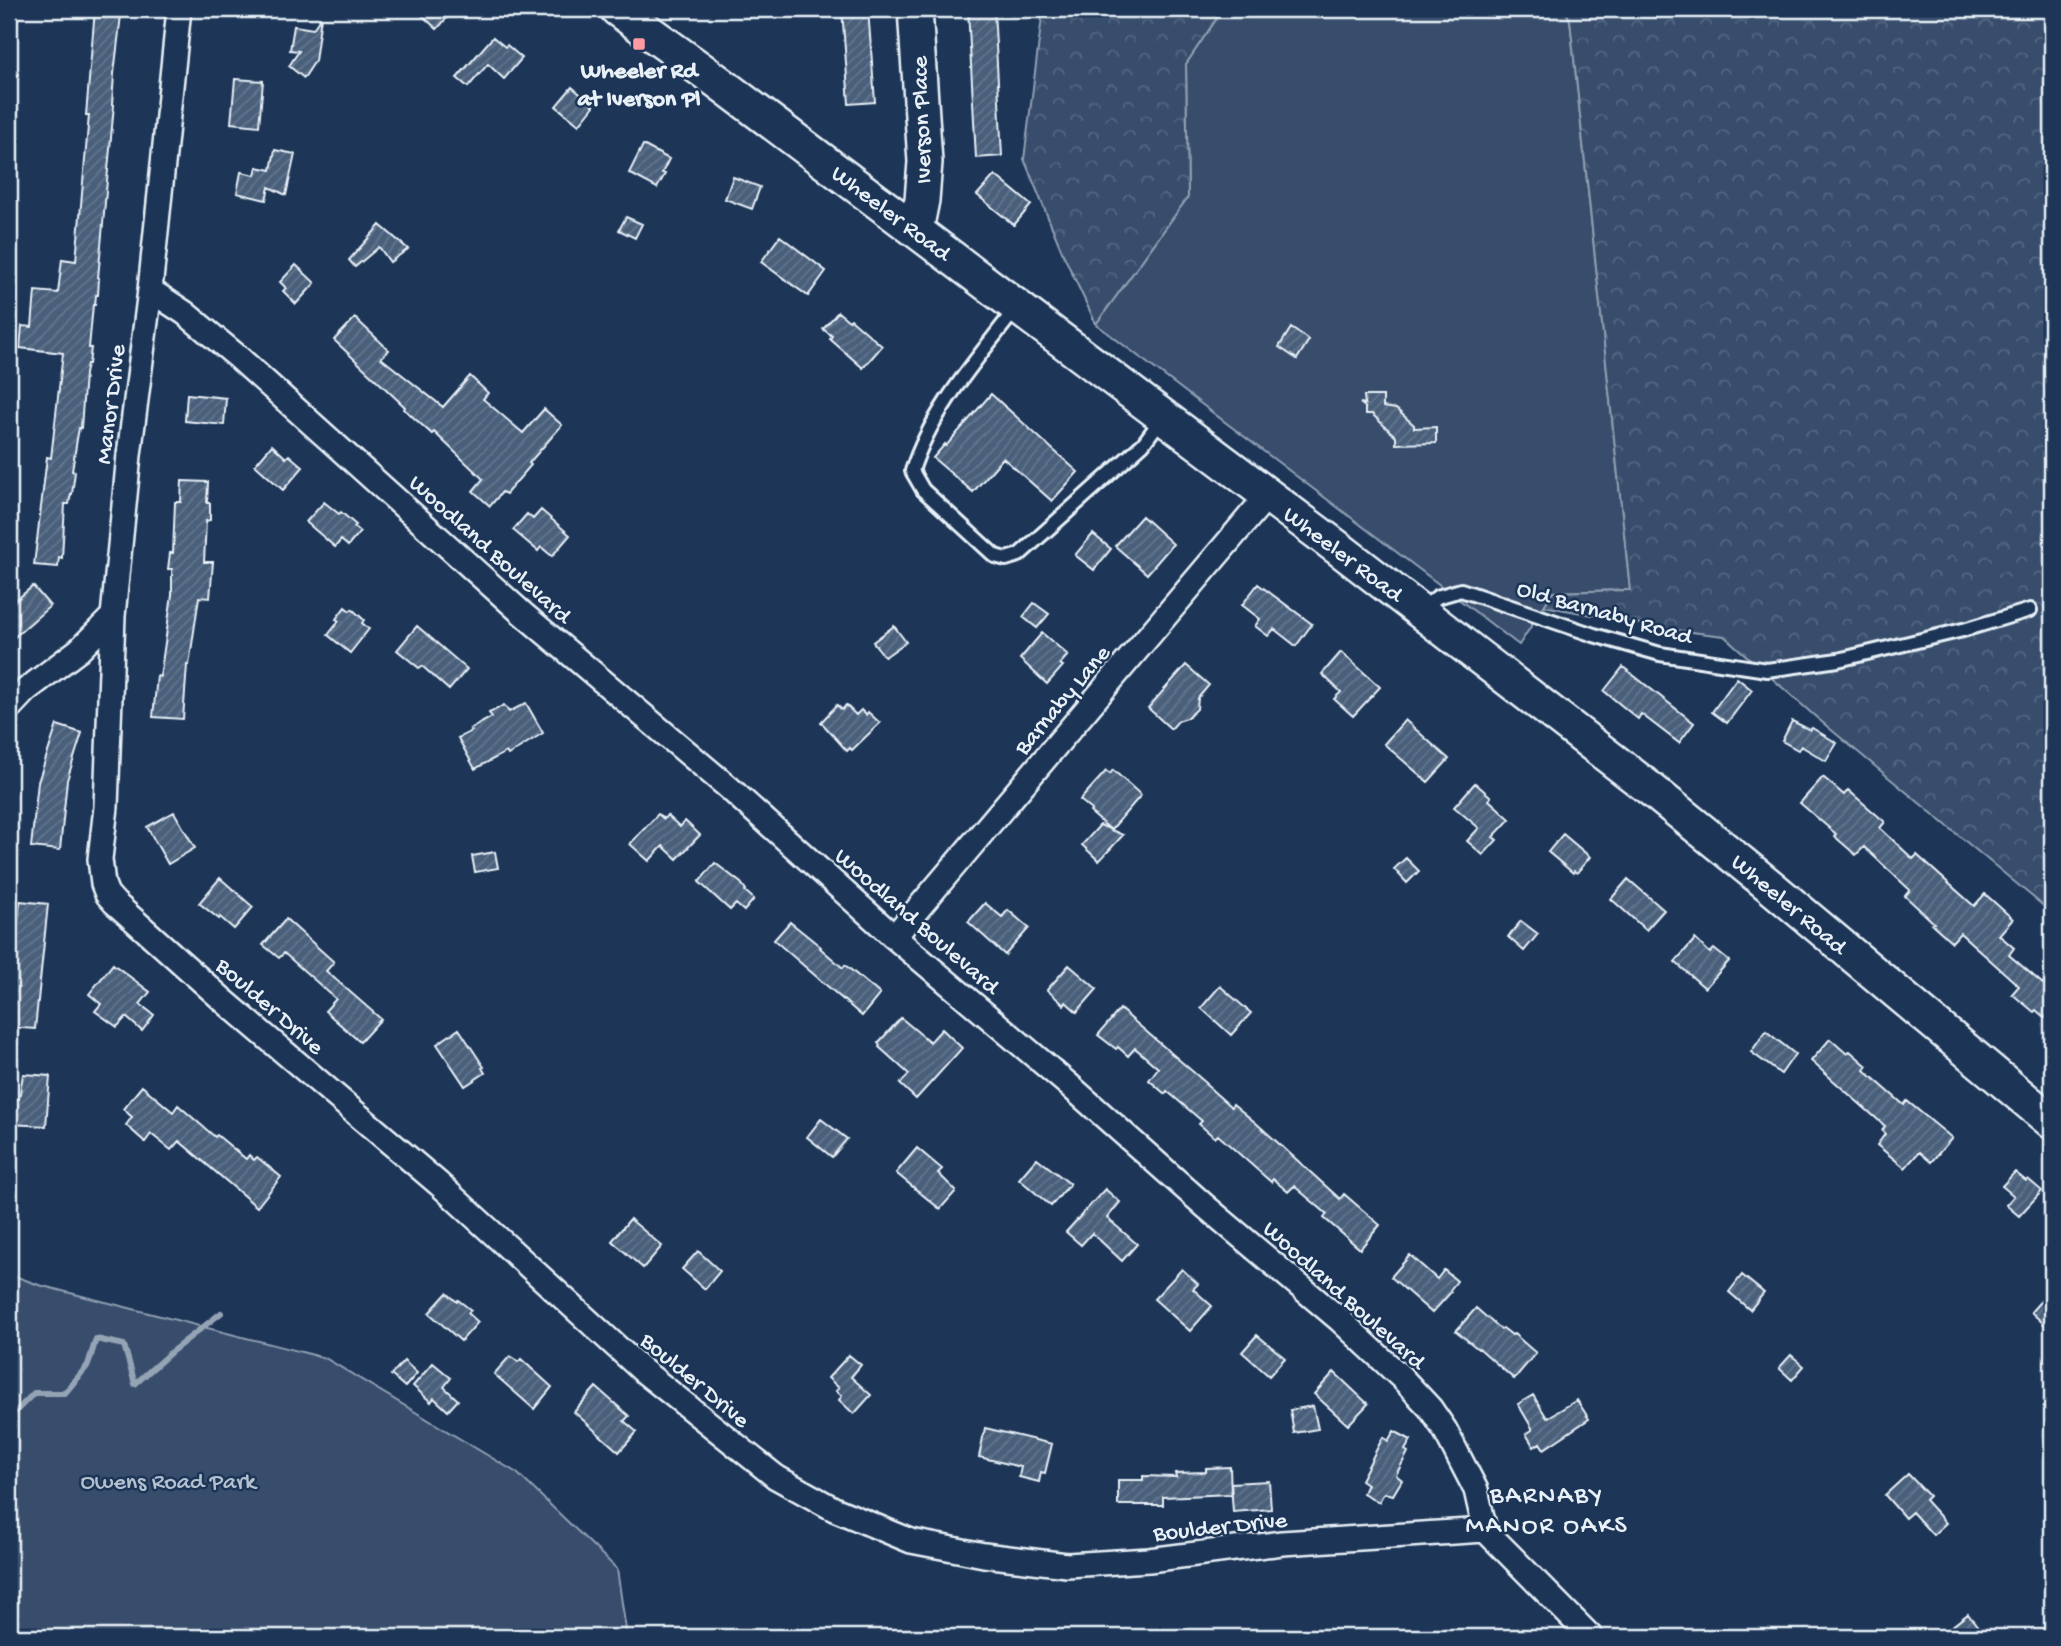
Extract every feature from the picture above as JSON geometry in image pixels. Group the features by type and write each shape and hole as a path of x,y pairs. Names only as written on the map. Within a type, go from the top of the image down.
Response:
{"main road":[{"name":"Wheeler Road","path":"617,9 1164,416 1642,782 2052,1122"},
{"name":"Iverson Place","path":"915,9 925,162 916,230"}],"street":[{"name":"Manor Drive","path":"106,807 113,616 179,9"},
{"name":"Woodland Boulevard","path":"150,290 185,313 238,357 523,614 728,787 894,937 1340,1320 1402,1378 1446,1430 1475,1490 1485,1530"},
{"name":"Barnaby Lane","path":"894,937 1267,495"},
{"path":"9,708 26,690 79,650 113,616"},
{"name":"Boulder Drive","path":"106,807 101,873 107,894 114,903 439,1184 642,1370 776,1477 834,1509 911,1541 984,1555 1067,1565 1149,1560 1282,1544 1485,1530"},
{"path":"1485,1530 1591,1637"}],"lane":[{"path":"1018,306 939,411 912,471 922,490 980,545 995,556 1006,559 1019,555 1143,444 1164,416"},
{"name":"Old Barnaby Road","path":"1421,611 1437,597 1461,590 1594,635 1660,654 1767,670 1838,660 1967,629 2030,610"}],"green space":[{"path":"1043,9 1223,9 1186,64 1188,197 1096,324 1063,254 1024,159"},
{"path":"1223,9 1565,9 1570,20 1630,590 1553,592 1519,645 1096,324 1188,197 1186,64"},
{"path":"1565,9 2052,9 2052,913 1817,718 1724,636 1667,629 1544,606 1553,592 1630,590 1570,20"},
{"name":"Owens Road Park","path":"9,1274 39,1285 325,1358 517,1473 617,1569 627,1637 9,1637"}],"building":[{"path":"95,9 119,9 121,15 114,74 114,105 98,295 93,305 91,348 85,374 81,428 72,471 75,472 72,494 69,504 65,504 62,558 59,557 58,567 34,565 47,457 51,458 63,353 20,348 22,326 32,327 35,291 58,293 62,259 76,261"},
{"path":"415,9 455,9 437,29"},
{"path":"842,9 868,9 875,102 849,104"},
{"path":"968,9 994,9 1002,156 976,158"},
{"path":"321,17 315,61 304,78 289,66 299,51 290,50 294,26 313,29"},
{"path":"493,37 522,58 504,79 488,64 468,87 457,78"},
{"path":"235,79 263,81 259,126 231,123"},
{"path":"572,87 594,106 579,125 556,106"},
{"path":"643,145 669,159 657,188 629,173"},
{"path":"275,150 295,154 286,195 269,187 266,200 237,193 241,172 255,175 257,167 271,170"},
{"path":"995,175 1031,205 1014,225 977,195"},
{"path":"733,177 760,187 752,209 725,199"},
{"path":"626,217 642,224 635,238 619,230"},
{"path":"380,225 408,249 390,262 379,247 355,267 349,260"},
{"path":"780,236 826,271 808,296 761,262"},
{"path":"296,265 315,283 296,304 283,291 286,288 280,282"},
{"path":"838,312 849,321 851,319 882,346 863,368 830,339 832,336 823,329"},
{"path":"355,318 389,350 381,358 443,407 470,376 488,393 483,399 523,433 544,409 562,425 506,494 502,492 490,506 473,491 483,479 434,432 432,434 404,409 405,407 334,340"},
{"path":"1291,328 1309,340 1297,359 1279,347"},
{"path":"187,394 226,398 224,425 185,421"},
{"path":"991,394 1078,472 1052,501 1003,458 973,492 933,458"},
{"path":"1364,396 1383,396 1383,407 1396,409 1414,428 1436,427 1436,443 1396,444 1396,437 1372,414 1365,414 1365,407 1360,403 1365,404"},
{"path":"272,445 286,458 289,455 303,467 283,490 255,465"},
{"path":"182,481 208,482 207,503 210,503 210,520 206,521 204,562 213,562 210,598 199,597 187,665 183,719 153,717 157,676 160,677 172,595 172,569 168,569 170,553 173,553 175,502 181,502"},
{"path":"324,502 339,514 341,512 360,532 348,546 341,540 335,547 306,522"},
{"path":"541,510 570,535 552,556 541,547 538,551 513,530 527,514 533,519"},
{"path":"1142,516 1173,544 1147,574 1115,546"},
{"path":"1093,534 1111,549 1094,570 1075,555"},
{"path":"1258,584 1312,624 1296,646 1274,629 1268,636 1255,626 1260,619 1242,605"},
{"path":"33,586 50,606 9,642 9,606"},
{"path":"1034,603 1049,614 1037,628 1023,617"},
{"path":"345,607 350,611 352,609 364,620 362,623 369,629 350,653 328,635 339,621 336,619"},
{"path":"417,626 467,669 449,690 422,666 419,668 397,650"},
{"path":"894,626 906,642 885,657 873,642"},
{"path":"1042,633 1068,655 1060,664 1063,666 1047,684 1020,659"},
{"path":"1341,652 1380,687 1353,716 1334,699 1341,692 1322,674"},
{"path":"1186,665 1209,685 1198,698 1197,709 1171,729 1148,708"},
{"path":"1623,667 1694,723 1679,743 1641,714 1638,719 1604,691"},
{"path":"1737,678 1752,690 1727,723 1712,712"},
{"path":"526,703 543,733 508,755 506,752 475,769 458,738 492,717 489,713 504,705 509,712"},
{"path":"837,705 842,710 846,705 856,715 861,710 866,715 868,712 880,723 852,750 850,748 847,751 821,722"},
{"path":"1405,720 1449,759 1428,782 1384,744"},
{"path":"1792,721 1810,730 1812,728 1837,743 1826,761 1801,746 1798,750 1782,741"},
{"path":"57,725 82,733 67,780 60,850 31,847 38,782"},
{"path":"1113,770 1141,795 1111,830 1080,800 1106,771 1110,774"},
{"path":"1823,777 1844,795 1848,790 1885,822 1880,828 1913,859 1917,855 1974,906 1985,894 2013,919 1999,935 2014,948 2009,955 2043,984 2052,973 2052,1009 2045,1018 2012,994 2019,986 1960,933 1952,942 1932,924 1934,923 1905,896 1910,890 1864,847 1856,855 1800,803"},
{"path":"1475,783 1510,819 1493,837 1497,840 1483,855 1467,841 1479,828 1454,807"},
{"path":"174,812 195,848 168,864 147,827"},
{"path":"658,814 664,819 667,815 680,827 685,821 700,835 677,859 663,846 649,861 630,844"},
{"path":"1100,825 1123,835 1099,861 1082,845"},
{"path":"1563,834 1590,857 1577,873 1573,873 1548,852"},
{"path":"495,852 498,868 475,872 472,856"},
{"path":"1406,858 1419,871 1407,883 1394,869"},
{"path":"715,863 741,883 754,899 744,911 736,904 730,910 699,882"},
{"path":"220,878 253,907 234,929 199,903"},
{"path":"1628,879 1664,910 1646,930 1611,899"},
{"path":"20,901 48,904 35,1029 9,1027"},
{"path":"985,903 1002,917 1008,910 1029,928 1005,955 968,922"},
{"path":"286,919 334,962 326,971 381,1019 360,1042 325,1011 336,999 284,953 279,958 263,945"},
{"path":"1521,921 1538,934 1524,951 1508,937"},
{"path":"790,922 843,968 845,965 880,994 862,1016 774,940"},
{"path":"1695,939 1710,953 1714,949 1729,961 1705,988 1675,962"},
{"path":"113,964 150,992 140,1004 154,1015 142,1031 126,1017 117,1027 95,1011 101,1004 89,994"},
{"path":"1069,965 1097,989 1077,1012 1047,990"},
{"path":"1220,986 1251,1013 1231,1035 1201,1008"},
{"path":"1120,1009 1231,1107 1233,1104 1256,1123 1340,1199 1344,1194 1380,1225 1360,1249 1324,1218 1327,1214 1294,1186 1288,1192 1273,1179 1271,1182 1218,1135 1215,1138 1199,1124 1202,1121 1167,1091 1165,1094 1149,1080 1158,1068 1135,1048 1128,1056 1098,1035"},
{"path":"901,1018 930,1042 942,1029 962,1048 916,1099 900,1084 909,1074 879,1047 878,1043"},
{"path":"459,1029 484,1067 482,1068 485,1073 465,1086 437,1044"},
{"path":"1766,1031 1795,1054 1781,1074 1751,1052"},
{"path":"1830,1039 1867,1066 1864,1070 1904,1105 1907,1101 1952,1138 1931,1162 1919,1152 1905,1168 1877,1145 1885,1134 1882,1131 1885,1126 1811,1061"},
{"path":"23,1074 50,1076 46,1126 10,1124 12,1099 19,1099"},
{"path":"142,1086 173,1112 178,1105 246,1159 249,1155 254,1160 257,1157 281,1177 257,1207 179,1141 171,1150 151,1134 145,1142 126,1125 132,1117 123,1109"},
{"path":"821,1119 847,1139 832,1157 807,1137"},
{"path":"917,1148 942,1169 938,1173 956,1191 940,1209 896,1173"},
{"path":"1037,1158 1070,1184 1051,1206 1019,1179"},
{"path":"2015,1172 2042,1191 2019,1216 2006,1205 2014,1196 2002,1186"},
{"path":"1105,1189 1120,1202 1107,1218 1137,1244 1122,1261 1092,1233 1081,1245 1066,1232"},
{"path":"630,1219 662,1246 643,1268 612,1241"},
{"path":"698,1251 720,1271 705,1289 682,1269"},
{"path":"1410,1255 1437,1279 1444,1270 1457,1281 1432,1313 1391,1277"},
{"path":"1182,1269 1198,1284 1193,1289 1212,1306 1190,1331 1154,1299"},
{"path":"1742,1275 1764,1293 1750,1310 1729,1292"},
{"path":"2052,1288 2052,1315 2044,1324 2031,1312"},
{"path":"447,1293 471,1310 468,1313 478,1322 461,1341 429,1313"},
{"path":"1476,1308 1501,1330 1503,1328 1514,1334 1536,1353 1514,1379 1456,1331"},
{"path":"1257,1335 1285,1358 1269,1376 1242,1352"},
{"path":"849,1355 861,1365 851,1377 871,1395 854,1414 839,1400 842,1396 836,1391 839,1388 828,1378"},
{"path":"1791,1355 1804,1366 1792,1380 1779,1368"},
{"path":"510,1356 518,1362 521,1359 552,1387 534,1409 494,1374"},
{"path":"404,1361 417,1373 405,1387 391,1375"},
{"path":"433,1363 451,1378 444,1387 458,1400 448,1411 434,1398 431,1402 413,1386"},
{"path":"1334,1372 1368,1404 1348,1425 1314,1394"},
{"path":"596,1387 629,1416 624,1421 637,1432 619,1452 574,1412"},
{"path":"1533,1395 1547,1418 1577,1400 1589,1419 1544,1449 1540,1443 1534,1447 1526,1434 1532,1428 1518,1404"},
{"path":"1313,1406 1318,1429 1294,1433 1290,1410"},
{"path":"985,1428 1052,1444 1045,1473 1041,1472 1039,1482 1019,1477 1021,1467 979,1457"},
{"path":"1394,1431 1411,1440 1396,1475 1402,1480 1393,1495 1384,1493 1379,1502 1363,1493 1367,1484 1361,1480 1383,1437 1388,1441"},
{"path":"1230,1467 1231,1494 1163,1497 1163,1505 1118,1505 1118,1480 1143,1480 1143,1476 1176,1477 1175,1473 1206,1472 1206,1468"},
{"path":"1908,1474 1929,1496 1925,1500 1946,1523 1933,1535 1912,1512 1905,1518 1885,1495"},
{"path":"1269,1481 1271,1509 1233,1512 1231,1483"},
{"path":"1968,1614 1986,1637 1938,1637"}],"waterway":[{"path":"9,1418 34,1393 65,1393 88,1365 96,1339 124,1345 135,1384 221,1313"},
{"path":"9,1419 9,1464"}],"place":[{"name":"Wheeler Rd at Iverson Pl","path":"639,44"}],"district":[{"name":"BARNABY MANOR OAKS","path":"1547,1508"}]}
